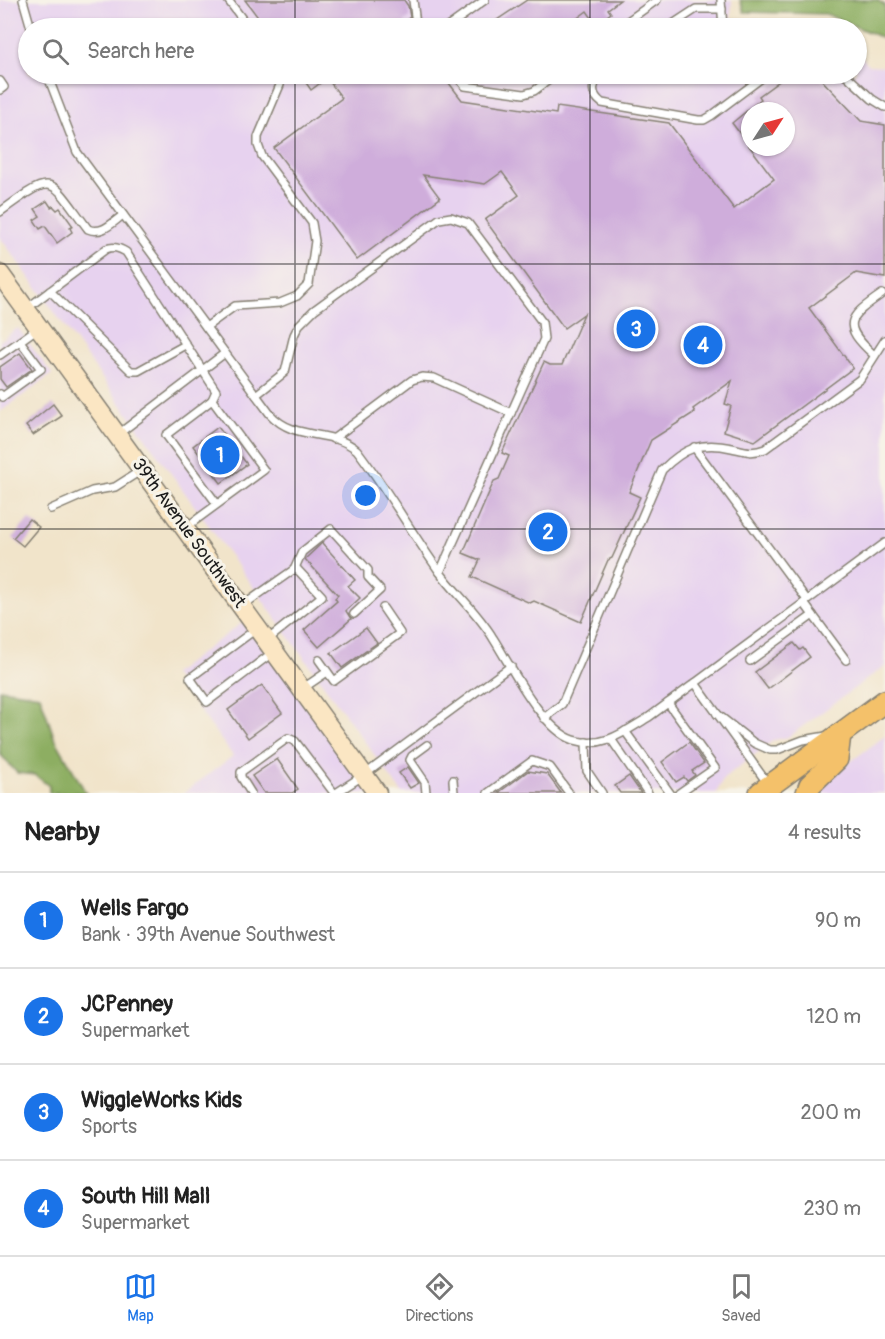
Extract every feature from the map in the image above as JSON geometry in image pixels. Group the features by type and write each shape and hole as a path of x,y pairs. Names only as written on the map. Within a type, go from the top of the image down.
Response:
{"main road":[{"name":"39th Avenue Southwest","path":"0,274 377,793"},
{"path":"768,791 885,701"},
{"path":"807,793 810,785 837,759 840,734"}],"lane":[{"path":"23,0 28,18"},
{"path":"228,0 242,18"},
{"path":"413,0 415,18"},
{"path":"468,0 469,11"},
{"path":"460,18 485,0"},
{"path":"630,18 648,3 657,0"},
{"path":"721,0 722,18"},
{"path":"682,18 696,9 722,9"},
{"path":"0,81 4,87 0,90"},
{"path":"51,84 77,152 256,395 279,424 290,430 333,438 349,443 357,450 440,572 479,619 544,718 559,733 573,739 596,743 611,739 625,731 668,703 885,543"},
{"path":"206,327 235,306 280,303 297,296 309,284 315,242 312,223 262,156 258,145 258,137 280,84"},
{"path":"463,84 524,94 543,84"},
{"path":"593,84 594,95 602,103 698,120 711,116 753,84"},
{"path":"856,84 885,107"},
{"path":"0,212 35,186 46,183 56,186 88,229 92,231 99,232 123,215"},
{"path":"256,395 285,372 294,335 299,325 314,310 439,219 451,217 461,219 473,228 542,322 544,339 440,572"},
{"path":"26,309 106,249 111,247 126,252 216,391 212,400 166,435 217,504"},
{"path":"50,291 130,371 138,371 185,345"},
{"path":"874,355 857,339 852,330 853,319 863,307 882,294"},
{"path":"0,356 39,327"},
{"path":"544,718 562,704 662,470 675,458 694,447 716,446 754,453 765,449 860,379 885,339"},
{"path":"0,394 2,397 41,369 20,341"},
{"path":"117,435 225,353"},
{"path":"333,438 412,380 422,377 434,378 511,413"},
{"path":"185,528 264,470 212,400"},
{"path":"694,447 846,660"},
{"path":"51,509 92,491 115,487 143,470"},
{"path":"241,606 294,570 302,552 331,530 368,570 368,577 380,590 354,614"},
{"path":"266,640 189,678 207,702 266,640 321,596 296,568 294,570"},
{"path":"319,660 334,681 400,633 383,608"},
{"path":"750,661 813,615"},
{"path":"251,793 241,777 244,769 288,738 292,738 335,793 364,775 511,666"},
{"path":"302,689 327,672"},
{"path":"694,683 768,791"},
{"path":"668,703 715,768 679,793"},
{"path":"717,714 754,743 770,750 777,750 803,740 840,734"},
{"path":"625,731 670,793"},
{"path":"611,739 648,793"},
{"path":"586,742 587,771 602,793"},
{"path":"426,793 425,782 410,760 427,745"},
{"path":"488,793 532,761 550,766 569,793"},
{"path":"453,780 454,793"}],"shaded area":[{"path":"0,0 732,0 731,18 18,18 18,84 867,84 867,64 885,66 885,666 788,737 774,740 724,778 716,793 402,793 0,237"},
{"path":"18,328 52,374 0,412 0,341"},
{"path":"250,617 377,793 184,793 233,756 173,674"},
{"path":"885,736 885,793 819,793 822,783"}],"green space":[{"path":"740,0 877,0 885,5 885,39 867,31 867,18 835,18 826,14 744,12"},
{"path":"0,689 40,695 54,737 86,793 49,793 49,786 35,775 17,773 0,754"}],"building":[{"path":"245,0 404,0 410,17 409,18 258,18"},
{"path":"527,0 620,0 608,9 611,13 604,18 592,18 587,11 578,18 500,18"},
{"path":"307,84 319,84 311,90"},
{"path":"332,84 450,84 462,100 556,114 557,107 669,123 734,209 774,179 757,156 795,156 795,102 757,102 761,99 759,96 775,84 826,84 861,121 885,125 885,278 856,273 809,308 853,368 755,441 724,431 731,406 725,404 732,381 693,409 695,412 651,440 629,492 640,497 612,558 608,560 581,622 534,601 530,603 472,577 480,560 463,553 494,481 499,479 509,456 502,453 544,362 550,365 562,365 584,314 564,328 485,220 519,195 502,172 485,184 423,175 440,198 357,260 274,148 342,98"},
{"path":"741,116 741,135 732,123"},
{"path":"47,201 51,207 57,210 60,208 73,226 70,228 72,232 57,243 45,226 40,229 34,220 40,216 35,209"},
{"path":"20,353 32,369 6,387 0,379 0,367"},
{"path":"53,404 62,416 33,435 26,426"},
{"path":"218,427 247,464 221,483 193,446"},
{"path":"29,519 39,527 23,546 13,538"},
{"path":"322,543 355,580 348,586 360,598 346,611 351,619 319,647 304,630 337,601 335,598 338,595 305,559"},
{"path":"366,628 377,643 342,668 331,653"},
{"path":"794,643 800,650 803,648 810,657 768,689 755,672"},
{"path":"262,685 282,713 248,738 228,710"},
{"path":"689,742 704,763 692,771 695,775 687,781 684,777 676,782 662,762"},
{"path":"277,759 298,789 292,793 264,793 252,776"},
{"path":"408,767 419,783 410,788 399,773"},
{"path":"528,771 547,774 561,793 498,793"},
{"path":"629,776 641,793 620,793 615,786"}],"place":[{"name":"WiggleWorks Kids","path":"636,329"},
{"name":"South Hill Mall","path":"703,345"},
{"name":"Wells Fargo","path":"220,455"},
{"name":"JCPenney","path":"548,532"}]}
